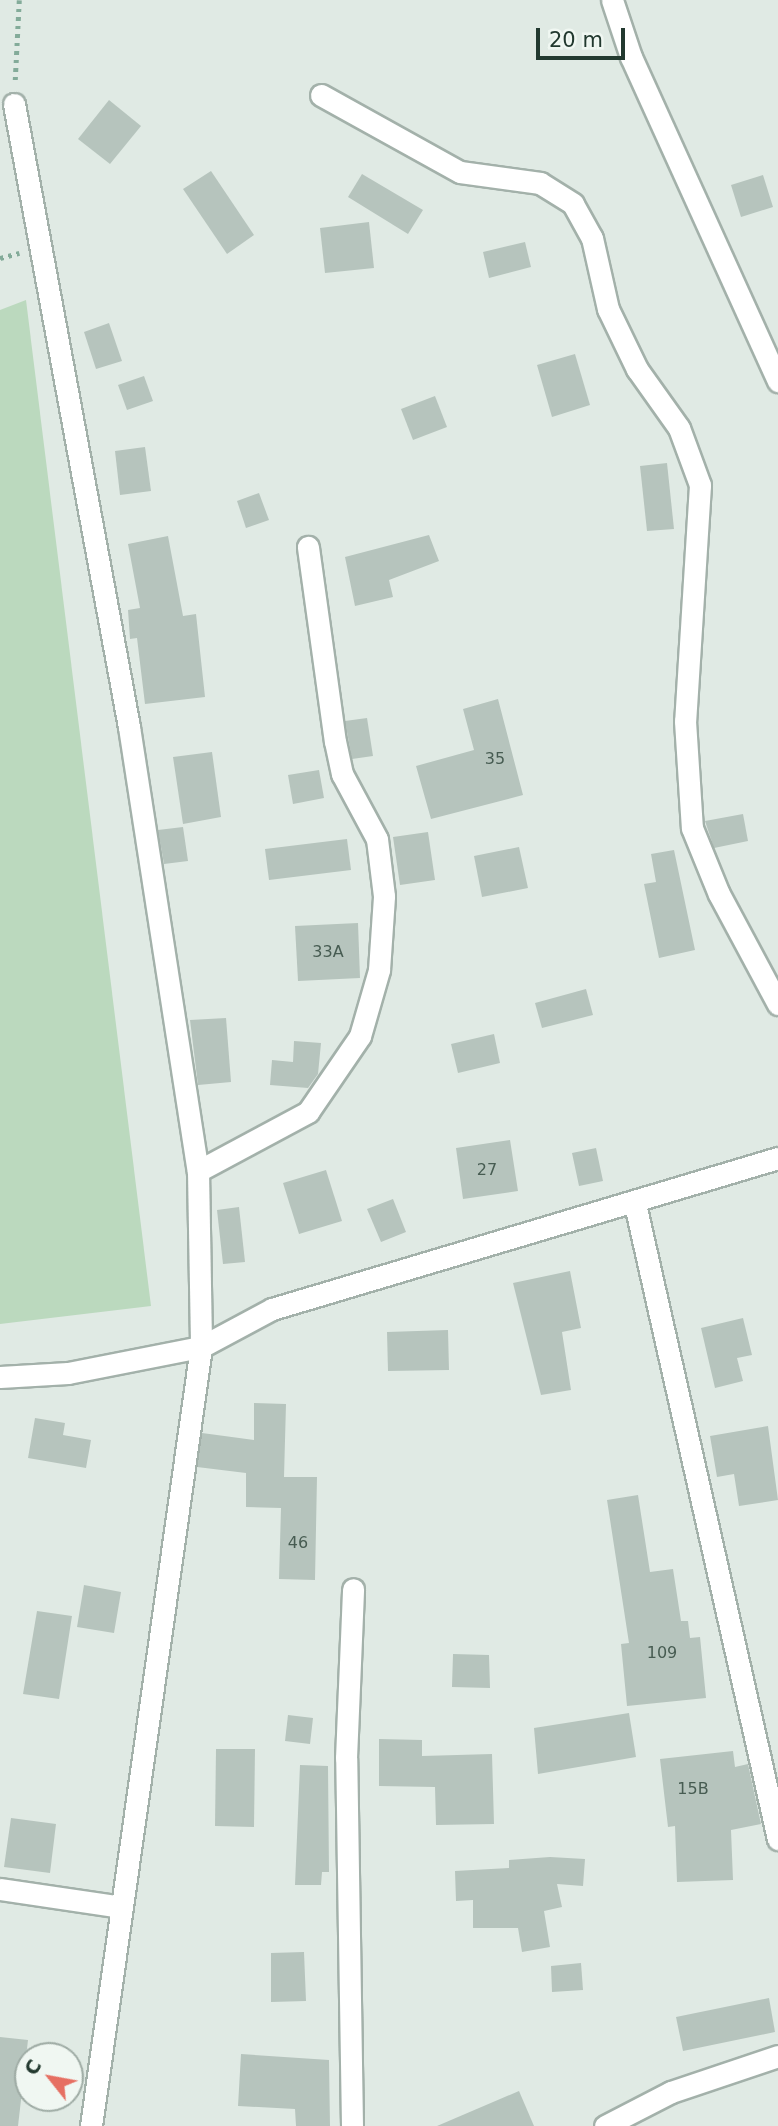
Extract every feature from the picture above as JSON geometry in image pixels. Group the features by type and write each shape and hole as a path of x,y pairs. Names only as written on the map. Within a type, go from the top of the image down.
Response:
{"street":[{"path":"612,0 631,57 778,381"},
{"path":"321,94 460,172 540,183 573,204 592,238 608,309 637,369 679,428 700,485 685,721 692,828 719,894 778,1004"},
{"path":"14,104 129,727 198,1171 201,1347 91,2126"},
{"path":"198,1171 308,1112 360,1036 379,970 384,896 377,839 340,763 308,547"},
{"path":"0,1377 68,1373 201,1347 272,1309 635,1204 778,1158"},
{"path":"635,1204 778,1839"},
{"path":"352,1589 346,1758 352,2126"},
{"path":"0,1889 122,1907"},
{"path":"605,2126 671,2092 778,2056"}],"path":[{"path":"14,104 19,0"}],"green space":[{"path":"26,300 151,1306 0,1324 0,310"}],"building":[{"path":"109,100 141,126 110,164 78,139"},
{"path":"211,171 254,235 227,254 183,189"},
{"path":"362,174 423,210 408,234 348,197"},
{"path":"763,175 773,207 741,217 731,185"},
{"path":"369,222 374,268 325,273 320,228"},
{"path":"525,242 531,267 489,278 483,252"},
{"path":"109,323 122,361 96,369 84,332"},
{"path":"575,354 590,405 552,417 537,365"},
{"path":"144,376 153,401 127,410 118,385"},
{"path":"435,396 447,427 413,440 401,409"},
{"path":"145,447 151,491 120,495 115,451"},
{"path":"667,463 674,529 647,531 640,466"},
{"path":"259,493 269,520 246,528 237,501"},
{"path":"429,535 439,561 389,580 393,597 355,606 345,557"},
{"path":"168,536 183,616 196,614 205,697 145,704 137,638 130,639 128,610 140,608 128,544"},
{"path":"498,699 523,795 431,819 416,766 474,750 463,709"},
{"path":"367,718 373,756 352,759 345,721"},
{"path":"212,752 221,817 183,824 173,757"},
{"path":"319,770 324,798 293,804 288,775"},
{"path":"743,814 748,841 714,848 705,821"},
{"path":"183,827 188,861 164,864 158,830"},
{"path":"428,832 435,880 400,885 393,837"},
{"path":"347,839 351,870 269,880 265,849"},
{"path":"519,847 528,888 482,897 474,856"},
{"path":"674,850 695,950 659,958 644,884 656,882 651,854"},
{"path":"358,923 360,978 298,981 295,926"},
{"path":"586,989 593,1015 542,1028 535,1003"},
{"path":"226,1018 231,1082 198,1085 190,1020"},
{"path":"494,1034 500,1063 458,1073 451,1044"},
{"path":"294,1041 321,1043 318,1074 308,1088 270,1085 272,1060 293,1062"},
{"path":"510,1140 518,1191 463,1199 456,1148"},
{"path":"596,1148 603,1181 579,1186 572,1153"},
{"path":"326,1170 342,1221 299,1234 283,1183"},
{"path":"393,1199 406,1232 381,1242 367,1209"},
{"path":"239,1207 245,1262 223,1264 217,1210"},
{"path":"570,1271 581,1328 562,1332 571,1390 541,1395 513,1283"},
{"path":"743,1318 752,1355 737,1358 743,1381 715,1388 701,1328"},
{"path":"448,1330 449,1370 388,1371 387,1332"},
{"path":"254,1403 286,1404 284,1477 317,1477 315,1580 279,1579 281,1508 246,1507 246,1473 197,1467 202,1433 254,1440"},
{"path":"35,1418 65,1423 63,1435 91,1440 86,1468 28,1458"},
{"path":"768,1426 778,1500 739,1506 734,1474 717,1477 710,1436"},
{"path":"638,1495 650,1572 673,1569 681,1621 688,1621 690,1638 700,1637 706,1698 627,1706 621,1644 629,1643 607,1500"},
{"path":"84,1585 121,1592 114,1633 77,1627"},
{"path":"37,1611 72,1616 59,1699 23,1694"},
{"path":"453,1654 489,1655 490,1688 452,1687"},
{"path":"629,1713 636,1757 538,1774 534,1728"},
{"path":"288,1715 313,1718 310,1744 285,1741"},
{"path":"379,1739 422,1740 422,1756 492,1754 494,1824 436,1825 435,1787 379,1786"},
{"path":"216,1749 255,1749 254,1827 215,1826"},
{"path":"733,1751 735,1767 748,1764 761,1824 731,1830 733,1880 677,1882 675,1826 668,1827 660,1759"},
{"path":"300,1765 328,1766 329,1872 322,1872 321,1885 295,1885"},
{"path":"11,1818 56,1824 50,1873 4,1867"},
{"path":"550,1857 585,1859 583,1886 557,1884 562,1907 544,1911 550,1947 522,1952 518,1928 473,1928 473,1900 456,1901 455,1871 509,1868 509,1860"},
{"path":"304,1952 306,2001 271,2002 271,1953"},
{"path":"581,1963 583,1990 552,1992 551,1966"},
{"path":"769,1998 775,2032 683,2051 676,2017"},
{"path":"0,2037 28,2040 14,2042 14,2112 20,2112 18,2126 0,2126"},
{"path":"241,2054 329,2060 330,2126 296,2126 295,2109 238,2106"},
{"path":"519,2091 534,2126 437,2126"}]}
